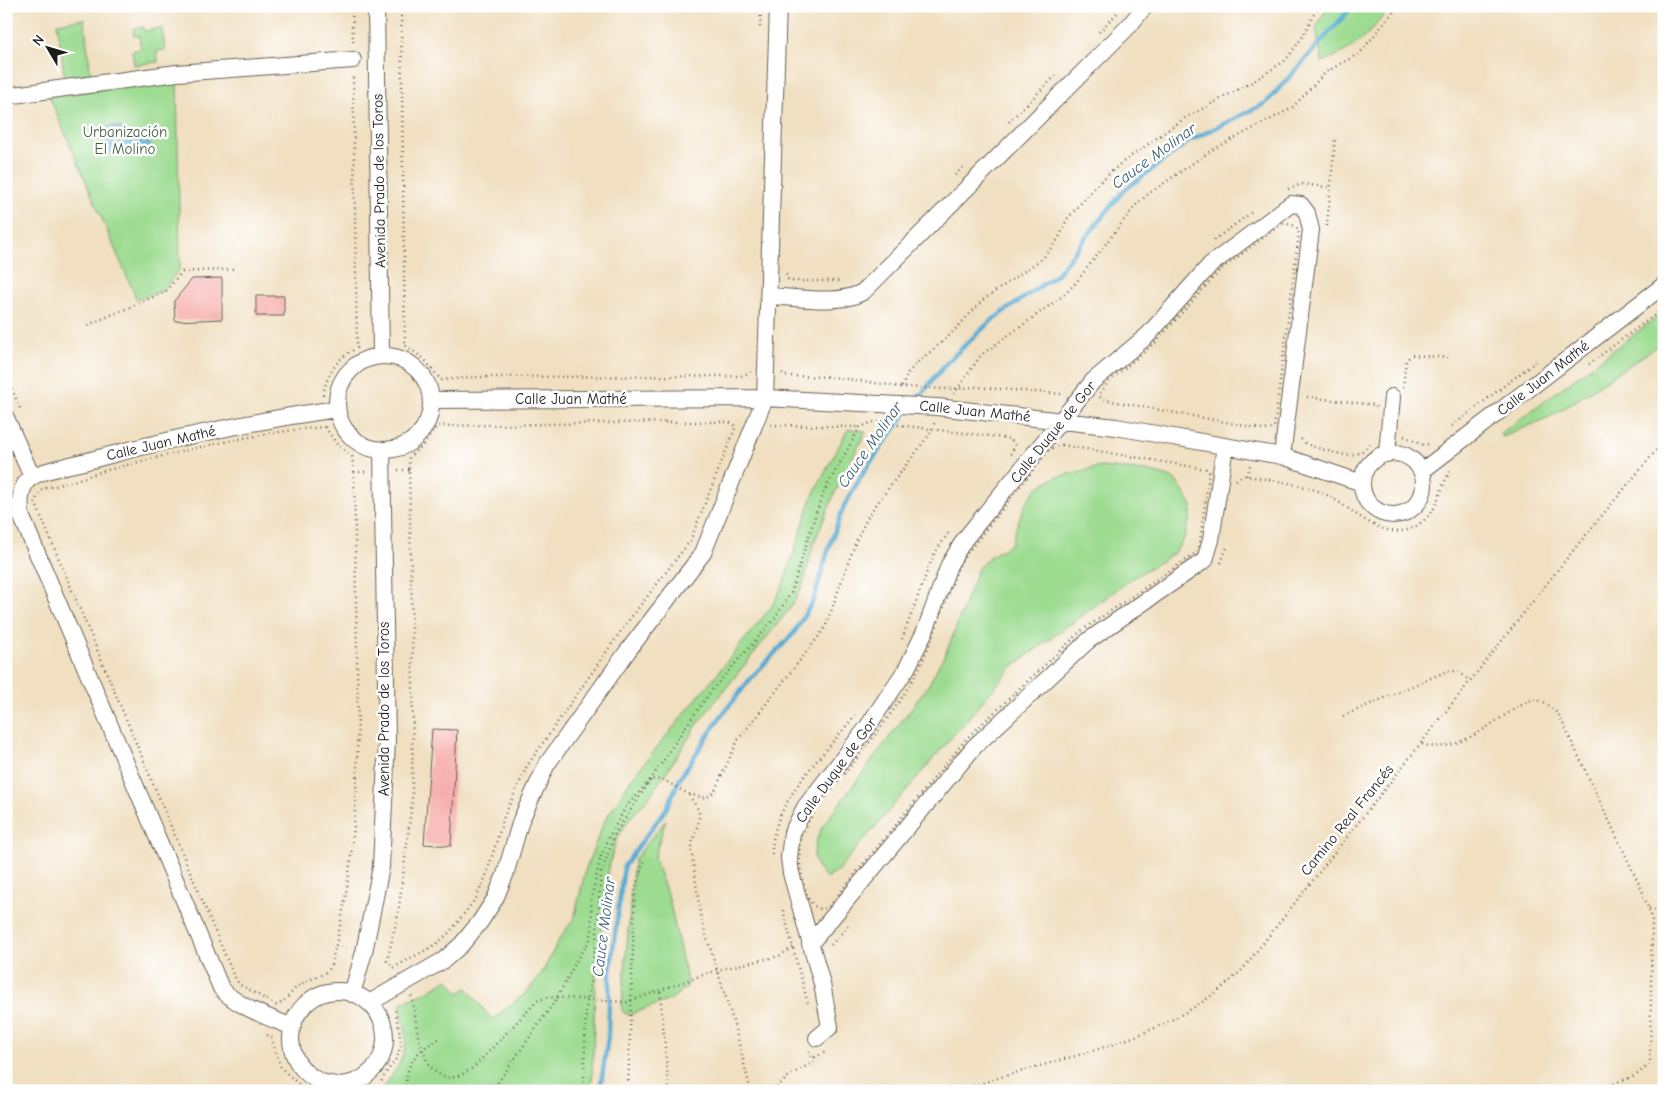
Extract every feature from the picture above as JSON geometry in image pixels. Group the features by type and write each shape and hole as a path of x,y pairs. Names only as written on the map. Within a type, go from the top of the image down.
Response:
{"street":[{"name":"Avenida Prado de los Toros","path":"376,6 381,355"},
{"path":"369,1003 408,989 461,945 480,922 495,899 505,875 525,812 547,764 626,652 703,553 765,398 778,6"},
{"path":"769,296 840,299 852,298 864,291 1129,26 1145,6"},
{"path":"6,96 177,73 353,60"},
{"name":"Calle Duque de Gor","path":"824,1042 830,1027 822,984 789,858 792,833 797,820 866,730 907,668 925,632 949,565 964,540 1093,381 1148,335 1210,265 1292,204 1300,205 1308,213 1311,230 1282,456"},
{"name":"Calle Juan Mathé","path":"1422,471 1664,285"},
{"path":"381,355 396,356 410,362 421,373 428,386 431,400 429,416 417,436 398,448 382,450 369,448 352,438 340,422 336,409 339,387 347,373 360,361 381,355"},
{"path":"1386,454 1397,393"},
{"name":"Calle Juan Mathé","path":"431,400 765,398 937,407 1116,427 1282,456 1362,483"},
{"name":"Calle Juan Mathé","path":"27,483 140,447 238,425 336,409"},
{"path":"6,418 27,483 20,500 21,515 221,988 226,994 254,1010 292,1027"},
{"path":"810,944 974,747 1089,640 1205,560 1212,540 1225,446"},
{"name":"Avenida Prado de los Toros","path":"352,994 366,943 382,848 387,740 382,450"},
{"path":"1397,453 1408,456 1416,462 1422,471 1425,481 1420,501 1404,513 1394,515 1375,510 1366,498 1362,483 1364,473 1369,464 1377,457 1397,453"},
{"path":"337,991 352,994 369,1003 381,1022 384,1043 380,1058 357,1086 338,1085 325,1087 300,1067 294,1055 291,1041 292,1027 298,1013 308,1001 322,994 337,991"}],"path":[{"path":"317,396 322,396 328,375 338,361 357,348 352,6"},
{"path":"401,6 405,345 424,359 440,380 478,377 730,375"},
{"path":"1097,34 1124,6"},
{"path":"902,386 908,374 918,362 947,338 983,300 1043,258 1059,238 1073,210 1097,184 1120,164 1178,123 1254,81 1286,60 1303,36 1318,6"},
{"path":"650,779 664,780 688,794 706,798 714,792 738,740 824,628 856,541 869,514 929,434 937,407 958,389 981,355 1060,298 1074,285 1135,206 1147,195 1212,150 1292,108 1326,72 1360,53 1398,6"},
{"path":"1004,127 1057,73"},
{"path":"954,177 972,159"},
{"path":"1285,190 1302,184 1332,188"},
{"path":"1211,243 1254,210"},
{"path":"1283,223 1296,226 1299,234 1274,428 1268,430 1105,401 1099,394 1108,382 1156,342 1220,270 1283,223"},
{"path":"88,325 165,292 182,272 234,269"},
{"path":"786,269 788,279 793,281 847,281"},
{"path":"1397,393 1406,360 1412,355 1451,358"},
{"path":"1449,430 1545,355"},
{"path":"6,375 24,417"},
{"path":"786,376 833,377 941,389 975,387 1056,395 1065,391"},
{"path":"1305,406 1307,396 1375,405 1377,415"},
{"path":"730,422 736,426 690,541 623,628 527,766 504,817 486,876 476,898 450,932 435,945 393,968 387,961 398,915 407,855 413,765 409,470 408,457 423,445 437,426 730,422"},
{"path":"767,429 776,424 860,428 873,422 912,426"},
{"path":"325,427 336,443 352,457 359,753 354,832 348,881 336,946 327,972 301,984 281,1004 276,1004 239,984 36,510 36,497 45,488 113,468 195,449 325,427"},
{"path":"579,1091 584,1080 588,1000 597,934 601,874 615,834 650,779 712,690 774,618 792,593 817,510 827,486 860,428"},
{"path":"1400,430 1412,442 1424,445 1436,443"},
{"path":"1300,436 1302,441 1311,446 1345,456 1362,452 1373,439"},
{"name":"Camino Real Francés","path":"959,1091 1142,1034 1188,1012 1219,992 1242,970 1422,744 1579,542 1664,441"},
{"path":"1062,446 1201,466 1208,472 1199,548 1196,553 1081,631 967,738 829,906 823,910 818,910 809,901 799,856 800,840 806,825 880,728 909,685 930,644 958,567 1001,509 1054,447 1062,446"},
{"path":"1234,486 1237,478 1243,475 1318,491 1370,524 1399,531 1409,530 1423,522 1439,503 1441,493"},
{"path":"1219,568 1227,542"},
{"path":"1343,716 1448,671 1458,671 1470,681"},
{"path":"1422,744 1434,748 1444,748 1488,727 1529,701 1537,699 1546,703 1560,715 1649,908 1652,919 1650,1064 1634,1076 1592,1091"},
{"path":"492,1091 557,998 590,937 590,909 601,856 611,833 626,808 650,779"},
{"path":"688,794 699,811 691,847 701,919 732,1017 751,1091"},
{"path":"628,1091 635,888 645,858"},
{"path":"1649,908 1664,914"},
{"path":"830,948 852,921"},
{"path":"408,989 422,1048 437,1074 448,1079 459,1078 475,1066 533,1004 543,998 630,1001 660,992 717,970 779,956 793,947 810,944"},
{"path":"408,989 418,994"},
{"path":"404,999 408,989"},
{"path":"660,992 669,1091"},
{"path":"381,1091 380,1083 398,1055 400,1043 395,1013 396,1002"},
{"path":"406,1091 411,1063 422,1048 442,1037"},
{"path":"773,1091 790,1075 814,1062 815,1057 825,1054 824,1042"}],"green space":[{"path":"1328,6 1391,6 1375,26 1354,46 1322,62 1316,28"},
{"path":"84,19 91,76 65,80 57,23"},
{"path":"143,27 144,31 162,28 165,50 157,51 158,62 134,65 132,51 141,49 139,36 134,36 133,29"},
{"name":"Urbanización El Molino","path":"177,80 180,269 163,290 137,300 49,96"},
{"path":"1664,312 1664,342 1554,415 1503,437 1500,434"},
{"path":"848,429 866,431 837,488 813,545 803,585 791,607 701,719 647,800 630,818 616,840 609,866 595,990 592,1082 587,1091 385,1091 384,1087 398,1066 405,1048 405,1030 400,1004 425,993 448,979 459,993 467,988 492,1020 529,990 543,971 560,938 574,919 586,868 604,822 629,782 772,606 783,585 813,495"},
{"path":"1101,467 1147,471 1170,477 1177,482 1192,506 1190,520 1183,541 1173,554 1134,577 1012,667 837,871 827,878 817,866 814,854 816,841 822,827 928,686 949,646 978,568 988,558 1011,544 1024,507 1031,495 1040,486 1063,475"},
{"path":"666,820 654,858 669,899 688,986 670,1000 628,1015 622,1011 622,1005 634,860"}],"water":[{"path":"111,126 120,127 129,139 142,138 148,141 151,147 149,153 143,157 131,151 117,156 110,155 106,152 102,143 104,133"}],"building":[{"path":"222,278 222,319 175,321 174,301 192,279"},
{"path":"256,296 284,296 284,316 256,316"},
{"path":"432,729 457,730 451,846 424,844"}],"waterway":[{"name":"Cauce Molinar","path":"916,401 947,362 991,321 1056,275 1123,191 1191,140 1266,103 1353,6"},
{"name":"Cauce Molinar","path":"600,1091 608,1037 610,972 624,866 666,809 680,778 719,719 751,678 794,633 814,599 829,547 844,506 865,470 909,409"}]}
